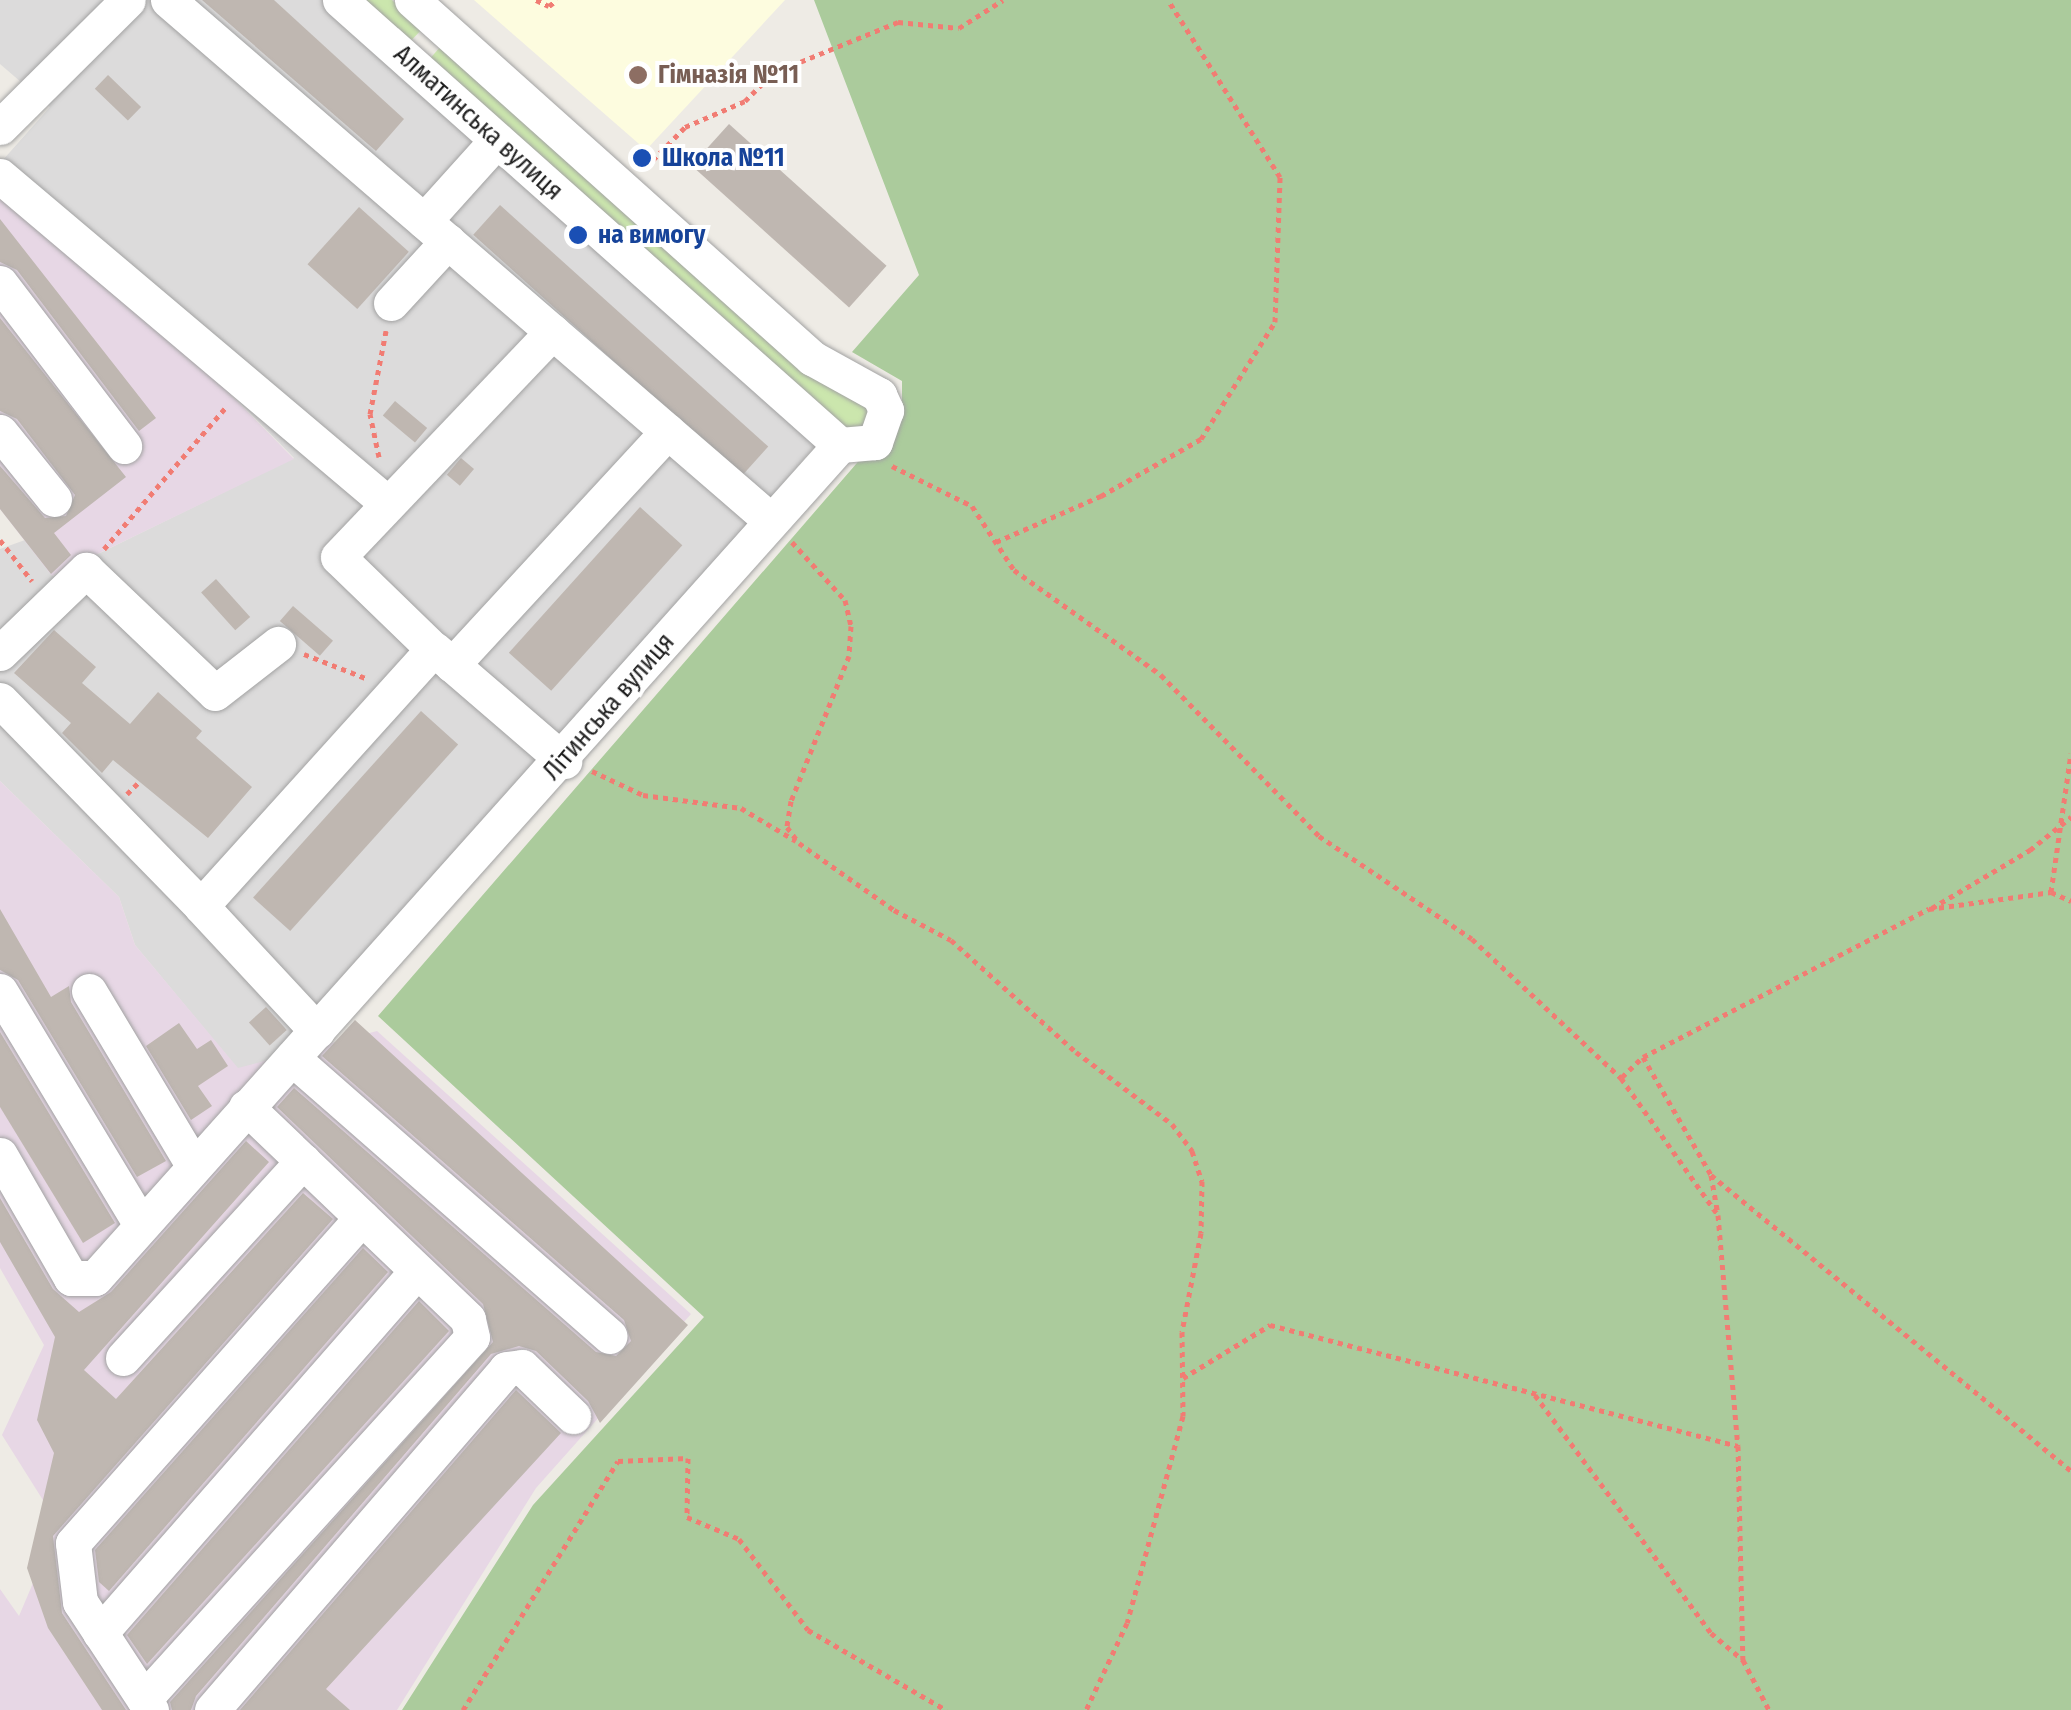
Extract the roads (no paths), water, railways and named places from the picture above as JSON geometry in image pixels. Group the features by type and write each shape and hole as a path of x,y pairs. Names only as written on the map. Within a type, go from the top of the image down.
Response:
{"street":[{"path":"0,128 128,0"},
{"path":"168,0 769,519"},
{"name":"Алматинська вулиця","path":"340,0 840,445"},
{"name":"Алматинська вулиця","path":"412,0 812,358 879,395"},
{"path":"391,303 497,140"},
{"path":"0,176 388,504"},
{"path":"0,283 124,446"},
{"path":"552,332 338,557 442,657 567,758"},
{"name":"Літинська вулиця","path":"0,1155 71,1278 96,1278 140,1223 567,758 769,519 840,445 875,442 886,410 879,395"},
{"path":"201,906 396,690 442,657 668,431"},
{"path":"0,432 54,499"},
{"path":"0,653 86,570 215,692 278,644"},
{"path":"0,700 317,1031"},
{"path":"0,991 140,1223"},
{"path":"89,991 193,1165"},
{"path":"292,1058 610,1336"},
{"path":"246,1107 468,1319 472,1337 148,1704 80,1602 73,1543 362,1218"},
{"path":"123,1358 302,1161"},
{"path":"100,1633 418,1271"},
{"path":"212,1710 506,1369 522,1367 573,1416"}],"place":[{"name":"Гімназія №11","path":"638,75"},
{"name":"Школа №11","path":"642,158"},
{"name":"на вимогу","path":"578,235"}]}
